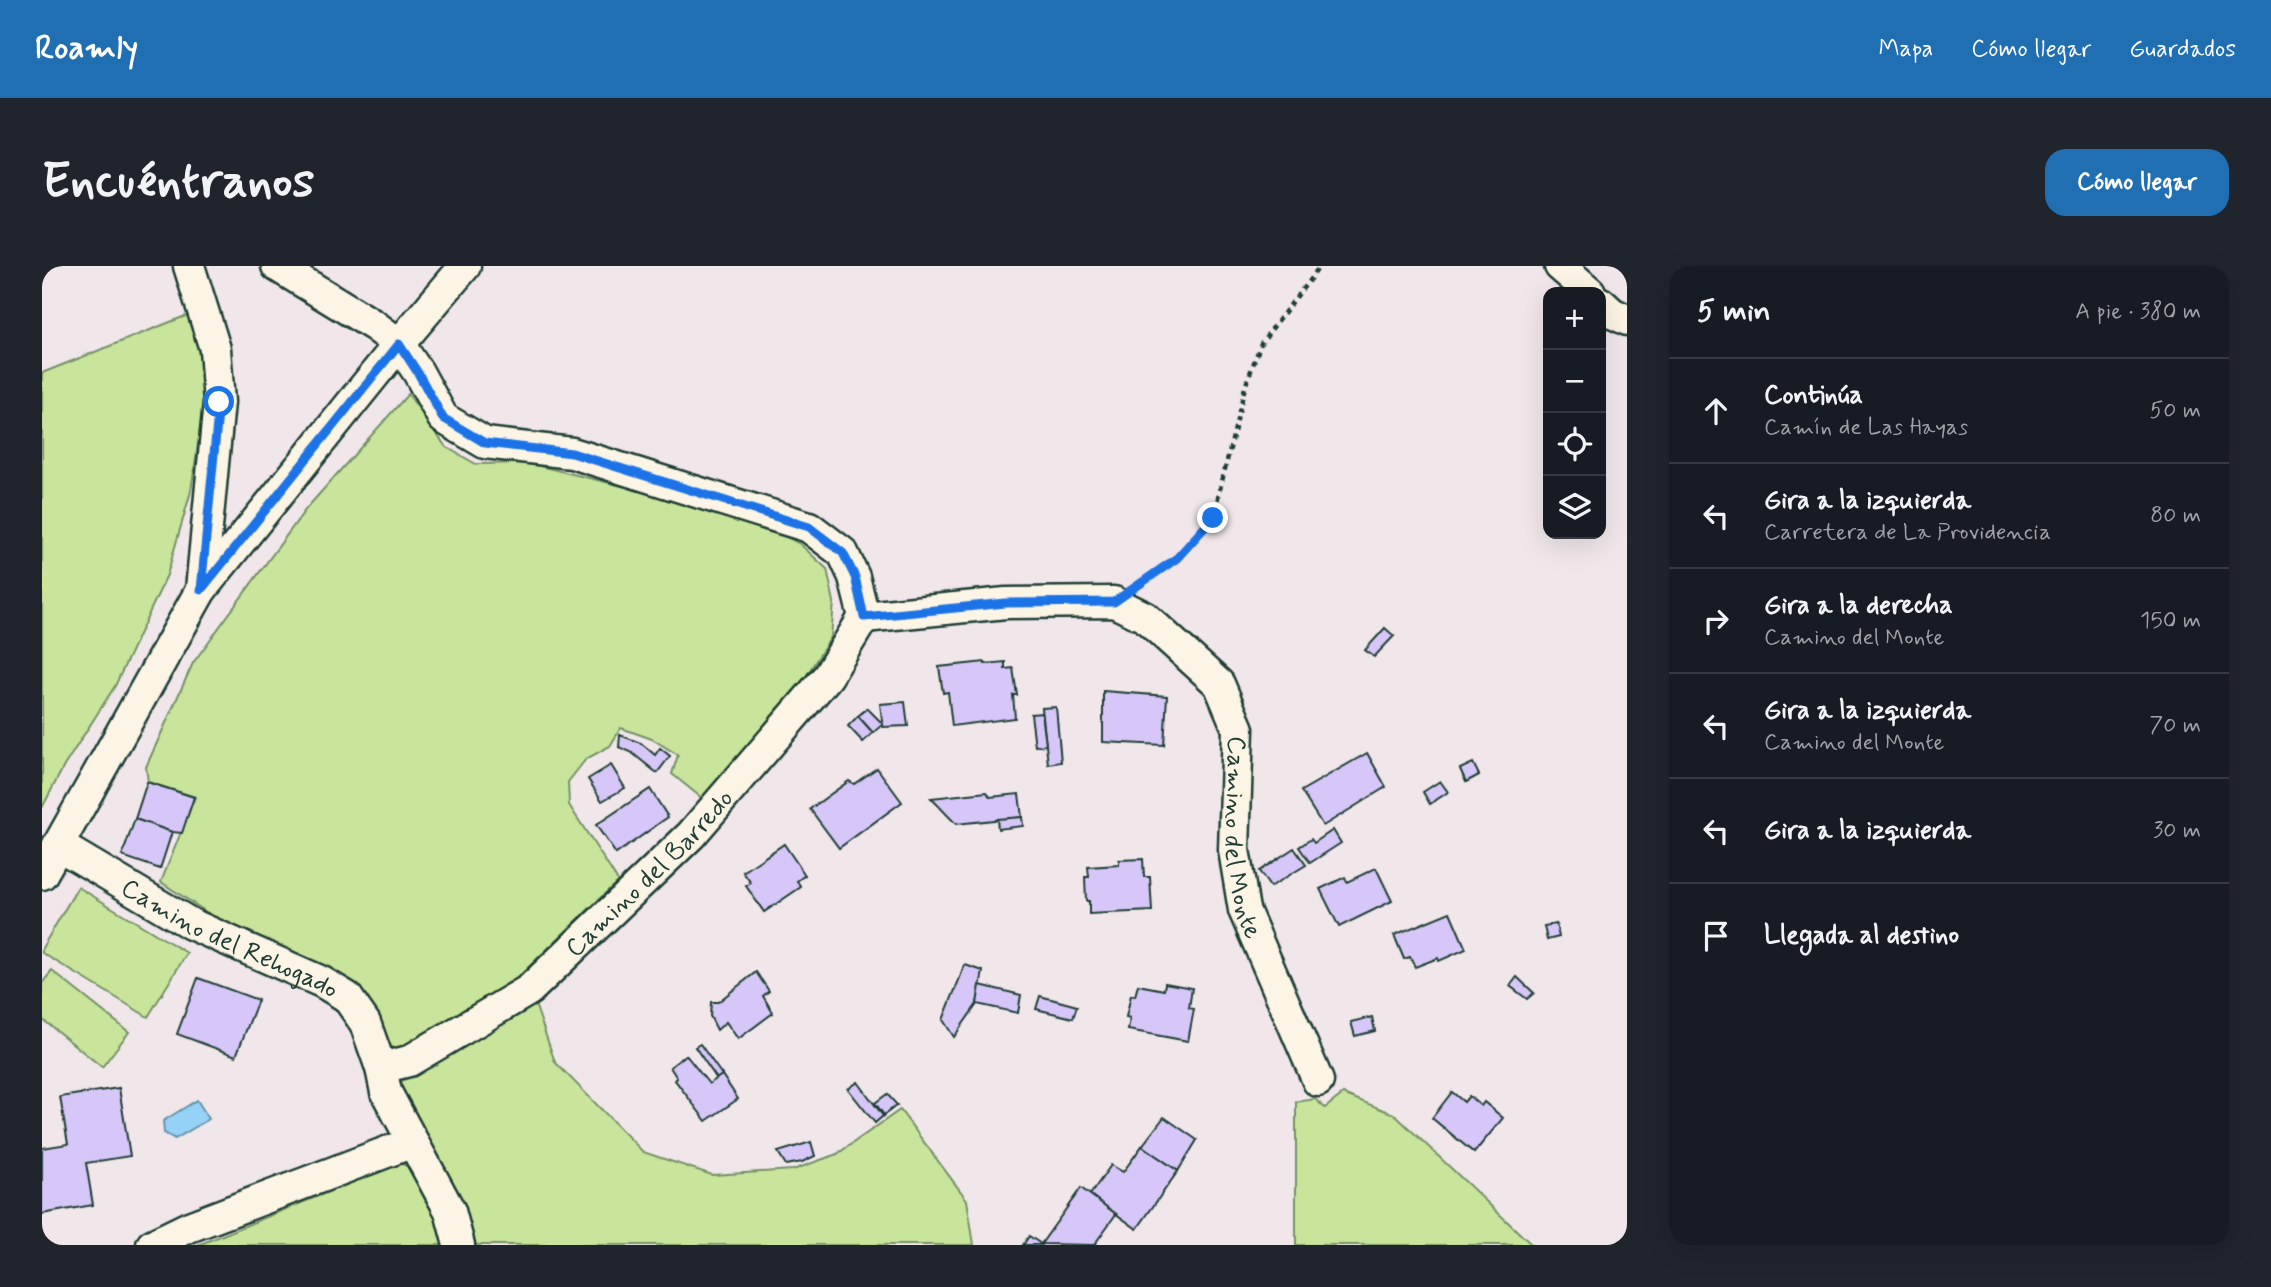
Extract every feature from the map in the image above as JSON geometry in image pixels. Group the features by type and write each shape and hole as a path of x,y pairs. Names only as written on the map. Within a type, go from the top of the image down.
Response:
{"street":[{"path":"189,266 215,349 219,402 201,590"},
{"path":"277,266 375,326 399,344 443,418 485,443 572,453 809,527 843,553 855,577 864,617"},
{"path":"42,874 201,590 465,266"},
{"path":"1560,266 1584,287"},
{"path":"1613,312 1627,340"},
{"name":"Camino del Monte","path":"864,617 1006,603 1114,602 1145,617 1219,684 1238,729 1234,850 1244,910 1318,1081"},
{"name":"Camino del Barredo","path":"381,1068 409,1061 529,990 691,835 828,676 864,617"},
{"name":"Camino del Rehogado","path":"58,845 191,924 322,982 347,997 365,1023 381,1068 386,1092 450,1210 459,1245"},
{"path":"152,1245 189,1227 413,1142"}],"path":[{"path":"1114,602 1177,558 1213,518 1245,387 1261,343 1320,266"}],"green space":[{"path":"193,313 205,397 191,491 167,575 115,686 64,766 42,808 42,373"},
{"path":"408,394 446,447 476,464 527,463 750,517 800,544 827,569 834,602 831,637 801,684 703,799 672,774 678,755 652,739 621,728 610,746 586,759 568,782 569,805 618,881 508,987 399,1049 383,1045 376,1014 238,933 161,882 195,797 148,782 146,767 193,663 306,509"},
{"path":"78,887 187,953 148,1017 42,953 42,948"},
{"path":"52,971 129,1032 102,1067 42,1019 42,983"},
{"path":"535,1004 555,1062 643,1152 712,1175 793,1170 837,1154 900,1110 967,1200 974,1245 476,1245 394,1085"},
{"path":"1343,1094 1394,1114 1532,1245 1296,1245 1296,1102 1315,1099 1325,1108"},
{"path":"400,1163 420,1172 447,1245 198,1245"}],"water":[{"path":"197,1100 209,1119 175,1139 164,1133 163,1121"}],"building":[{"path":"1385,628 1394,636 1374,657 1365,650"},
{"path":"1005,662 1005,669 1013,668 1017,695 1013,695 1015,718 952,726 948,692 943,693 939,667"},
{"path":"1103,691 1167,696 1164,745 1103,742"},
{"path":"905,702 908,726 883,727 880,704"},
{"path":"1056,707 1061,762 1048,764 1042,708"},
{"path":"867,708 883,724 873,733 858,716"},
{"path":"1042,713 1046,745 1035,746 1031,714"},
{"path":"858,716 873,733 863,742 848,726"},
{"path":"620,735 641,743 655,755 660,748 670,756 657,773 631,752 619,747"},
{"path":"1367,753 1386,787 1323,826 1301,791"},
{"path":"1473,763 1479,775 1466,782 1460,769"},
{"path":"611,765 625,788 602,801 588,779"},
{"path":"877,768 902,802 839,848 810,809 849,781 854,784"},
{"path":"1440,781 1448,792 1430,804 1423,792"},
{"path":"147,782 194,797 182,833 135,819"},
{"path":"650,789 668,817 616,854 596,825"},
{"path":"987,792 990,797 1019,794 1022,817 956,824 931,798"},
{"path":"1022,817 1023,826 998,829 997,819"},
{"path":"135,819 172,832 160,869 122,856"},
{"path":"1333,830 1341,843 1310,863 1299,847 1311,839 1314,843"},
{"path":"784,844 805,875 797,881 801,887 764,912 746,886 751,883 743,872"},
{"path":"1294,848 1306,865 1270,887 1259,871"},
{"path":"1143,859 1144,877 1150,877 1152,911 1089,914 1085,877 1089,877 1088,867 1119,865 1119,860"},
{"path":"1376,868 1392,901 1339,927 1320,889 1345,877 1347,882"},
{"path":"1450,912 1466,949 1439,961 1438,958 1415,967 1410,957 1404,959 1394,935"},
{"path":"1556,924 1559,937 1547,940 1544,926"},
{"path":"965,965 983,971 977,1004 954,1037 943,1020"},
{"path":"756,972 769,991 763,996 773,1013 738,1039 726,1022 717,1030 710,1016 711,1002 718,1002"},
{"path":"1517,977 1534,993 1527,999 1510,986"},
{"path":"198,978 258,1000 236,1056 177,1034"},
{"path":"1165,983 1192,988 1189,1008 1194,1009 1188,1041 1128,1030 1130,1018 1126,1017 1131,995 1135,996 1138,985 1164,990"},
{"path":"980,985 1021,995 1018,1013 977,1004"},
{"path":"1040,996 1077,1006 1073,1018 1036,1009"},
{"path":"1372,1017 1375,1031 1355,1036 1351,1022"},
{"path":"700,1044 722,1075 717,1079 695,1047"},
{"path":"686,1055 709,1084 722,1075 738,1099 706,1121 675,1080 677,1078 670,1067"},
{"path":"858,1082 883,1116 875,1123 848,1089"},
{"path":"119,1088 130,1156 86,1163 93,1205 42,1214 42,1148 68,1144 60,1097"},
{"path":"1452,1092 1464,1102 1469,1096 1481,1106 1484,1102 1503,1118 1474,1153 1432,1118"},
{"path":"887,1094 897,1105 884,1115 875,1103"},
{"path":"1164,1117 1197,1140 1178,1171 1142,1146"},
{"path":"811,1142 815,1156 802,1162 786,1165 778,1152"},
{"path":"1142,1146 1178,1171 1137,1229 1090,1195 1111,1165 1123,1172"},
{"path":"1081,1188 1116,1214 1094,1245 1041,1244"},
{"path":"1029,1236 1041,1244 1043,1245 1023,1245"}],"route":[{"path":"219,402 201,590 399,344 443,418 485,443 572,453 809,527 843,553 855,577 864,617 906,615 1006,603 1114,602 1177,558 1213,518"}]}
